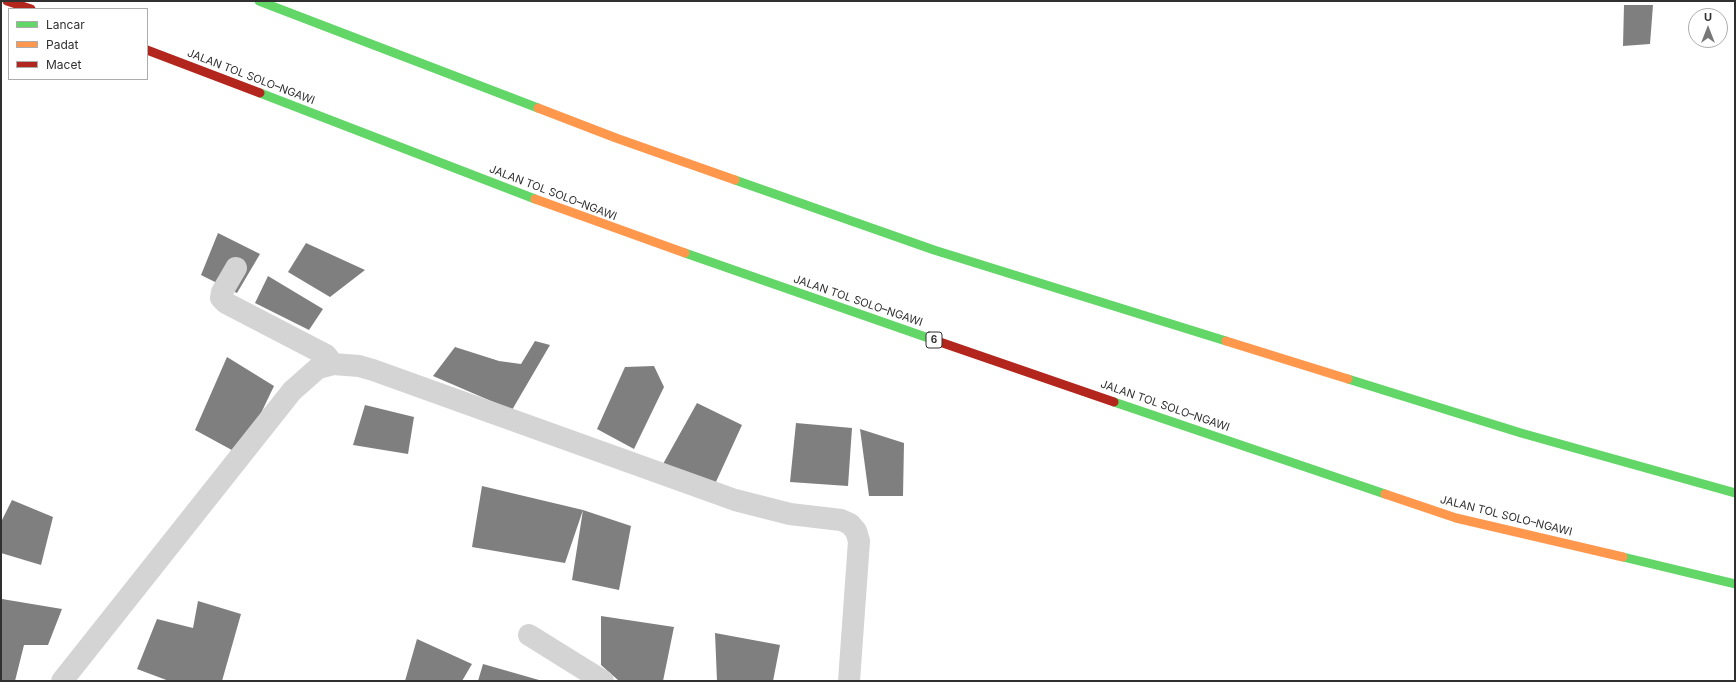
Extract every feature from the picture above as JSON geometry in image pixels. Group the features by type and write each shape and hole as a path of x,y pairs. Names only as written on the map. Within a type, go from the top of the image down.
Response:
{"highway":[{"path":"7,1 28,8"},
{"path":"259,1 616,138 934,250 1521,433 1735,493"},
{"name":"JALAN TOL SOLO–NGAWI","path":"148,50 584,218 922,336 1456,518 1735,584"}],"street":[{"path":"236,268 222,292 221,298 226,303 326,355 333,364"},
{"path":"62,681 292,391 318,368 333,364 359,366 373,370 690,485 741,502 790,514 840,520 850,524 856,531 859,541 849,681"},
{"path":"529,636 603,681"}],"building":[{"path":"1624,5 1653,5 1650,44 1623,46"},
{"path":"218,233 260,254 237,293 201,275"},
{"path":"306,243 365,270 330,297 288,272"},
{"path":"268,276 323,309 309,330 255,303"},
{"path":"535,341 550,345 512,410 433,376 455,347 499,361 521,364"},
{"path":"227,357 274,386 241,455 195,430"},
{"path":"654,366 664,387 634,449 597,429 625,367"},
{"path":"697,403 742,425 715,484 663,464"},
{"path":"365,405 414,417 408,454 353,445"},
{"path":"796,423 852,428 848,486 790,482"},
{"path":"860,429 904,443 903,496 869,496"},
{"path":"482,486 583,510 565,563 472,547"},
{"path":"12,500 53,517 41,565 1,553 1,522"},
{"path":"583,510 631,526 619,590 572,580"},
{"path":"2,599 62,609 48,645 24,645 15,681 1,681"},
{"path":"198,601 241,614 222,681 169,681 137,669 157,619 193,628"},
{"path":"601,616 674,627 663,681 619,681 601,665"},
{"path":"715,633 780,645 773,681 717,681"},
{"path":"417,639 472,664 462,681 405,681"},
{"path":"483,664 539,680 540,681 478,681"}],"traffic: fast":[{"path":"259,1 538,108"},
{"path":"260,93 535,199"},
{"path":"735,180 934,250 1226,341"},
{"path":"685,253 937,341"},
{"path":"1348,379 1521,433 1735,493"},
{"path":"1114,402 1385,494"},
{"path":"1623,557 1735,584"}],"traffic: slow":[{"path":"538,108 616,138 735,180"},
{"path":"535,199 685,253"},
{"path":"1226,341 1348,379"},
{"path":"1385,494 1456,518 1623,557"}],"traffic: jam":[{"path":"7,1 28,8"},
{"path":"148,50 260,93"},
{"path":"937,341 1114,402"}]}
